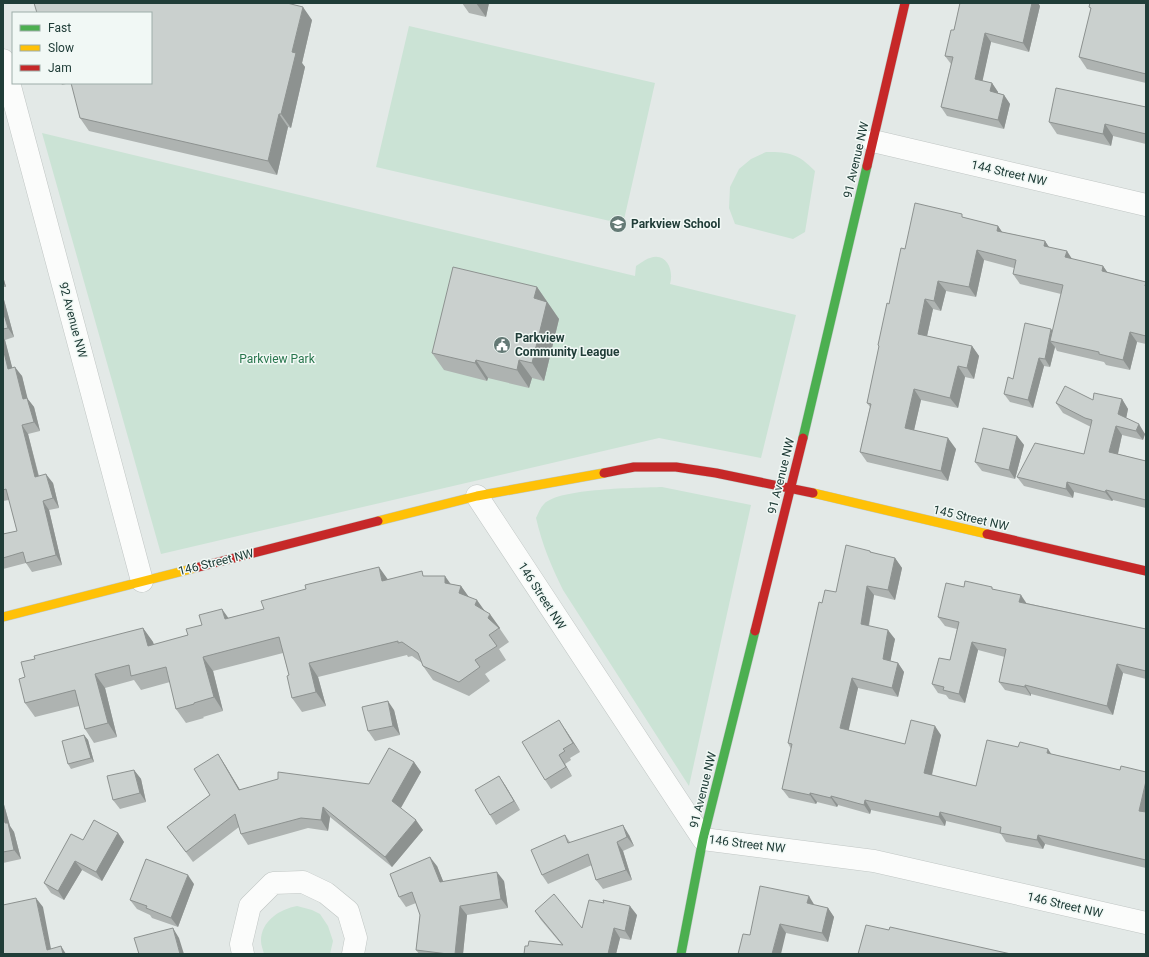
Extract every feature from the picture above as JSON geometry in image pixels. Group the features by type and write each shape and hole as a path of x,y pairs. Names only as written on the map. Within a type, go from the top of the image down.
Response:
{"street":[{"name":"91 Avenue NW","path":"681,954 703,839 790,488 905,3"},
{"name":"92 Avenue NW","path":"3,60 142,581"},
{"name":"144 Street NW","path":"873,140 1146,205"},
{"name":"146 Street NW","path":"3,617 476,496 641,467 676,466 790,488"},
{"name":"145 Street NW","path":"790,488 1146,571"},
{"name":"146 Street NW","path":"476,496 703,839 874,861 1146,923"},
{"path":"243,954 241,944 250,906 273,883 303,882 326,893 348,911 356,938 353,954"}],"green space":[{"path":"409,26 655,83 623,224 376,167"},
{"name":"Parkview Park","path":"42,133 635,276 636,266 644,260 656,257 661,258 665,260 670,268 670,284 796,315 761,458 659,438 161,554"},
{"path":"766,152 794,155 804,161 815,171 805,232 793,239 735,224 729,208 730,187 739,169 751,159"},
{"path":"662,487 751,505 689,786 563,590 547,555 536,518 544,504 552,499 565,495 600,490"},
{"path":"297,906 320,914 328,926 333,941 330,954 264,954 261,943 262,934 268,922 278,913"}],"building":[{"path":"34,3 287,3 303,7 292,52 296,53 268,161 80,118 71,84 152,84 152,12 37,12"},
{"path":"960,3 1032,3 1023,43 985,33 975,79 992,83 990,91 1004,95 998,120 941,107 953,57 945,56 951,30 954,30"},
{"path":"1090,3 1146,3 1146,74 1079,57 1091,8 1089,7"},
{"path":"1056,88 1146,107 1146,134 1105,124 1103,134 1049,122"},
{"path":"915,203 962,214 962,217 998,226 997,231 1045,241 1044,246 1067,251 1065,257 1103,266 1102,271 1146,282 1146,336 1130,332 1123,360 1099,354 1099,352 1050,341 1063,285 1013,274 1016,260 977,250 969,287 938,281 934,301 925,299 918,334 972,346 967,368 958,366 950,398 914,389 905,428 948,438 941,471 860,452 871,404 867,403 887,303 889,304 901,248 905,249"},
{"name":"Parkview Community League","path":"453,267 537,287 534,298 547,302 532,363 519,360 517,370 476,360 475,363 432,353"},
{"path":"3,311 8,328 3,329"},
{"path":"1025,323 1051,329 1045,359 1039,358 1028,400 1004,394 1008,377 1013,379"},
{"path":"3,348 8,369 15,367 23,399 27,398 34,422 22,425 35,477 46,474 53,498 43,501 56,555 26,563 23,552 3,558 3,534 17,531 6,489 3,490"},
{"path":"1065,386 1093,400 1094,393 1122,399 1118,414 1139,424 1136,431 1116,426 1109,452 1146,461 1146,500 1106,490 1105,492 1067,482 1066,489 1017,477 1035,443 1084,454 1092,420 1056,403"},
{"path":"983,428 1017,436 1009,470 975,462"},
{"path":"846,545 895,558 888,590 867,586 861,624 888,630 883,659 898,663 892,688 852,678 840,728 905,744 911,720 935,726 924,773 976,786 987,740 1018,747 1020,742 1048,749 1047,753 1120,770 1121,766 1146,772 1146,781 1139,811 1146,812 1146,860 1038,835 1037,840 1000,833 1001,827 940,812 939,817 865,800 864,805 831,796 831,798 782,789 792,744 788,743 819,602 822,603 825,590 836,592"},
{"path":"379,567 382,581 422,571 423,576 445,576 445,583 461,586 459,593 477,600 475,605 490,614 488,618 499,628 489,635 497,646 475,660 480,667 459,682 423,666 418,653 402,642 398,643 398,641 309,663 316,692 292,698 287,676 289,675 279,637 203,657 214,697 176,709 166,667 131,676 129,665 95,674 108,723 85,729 75,690 25,703 19,679 25,677 21,662 35,659 34,656 143,628 148,646 188,635 186,629 202,625 199,615 222,609 225,619 264,609 261,601 306,589 305,585"},
{"path":"965,581 992,587 992,589 1021,595 1019,602 1146,629 1146,671 1117,664 1107,706 1025,685 1025,687 999,682 1006,649 972,642 959,694 943,690 944,687 932,684 939,658 950,660 959,622 938,617 946,583 964,587"},
{"path":"388,701 393,726 368,731 362,707"},
{"path":"559,720 573,743 563,749 565,751 559,755 566,767 545,780 522,742"},
{"path":"84,735 91,758 68,764 62,741"},
{"path":"389,748 414,762 392,801 416,820 385,857 323,807 321,820 301,818 241,834 235,814 186,852 167,827 210,795 194,769 218,754 239,790 278,779 278,772 369,784"},
{"path":"134,770 140,793 113,800 107,776"},
{"path":"499,776 514,801 490,815 475,790"},
{"path":"3,815 5,823 8,823 14,850 3,852"},
{"path":"94,820 118,833 96,872 75,861 58,891 44,883 71,834 83,840"},
{"path":"623,825 627,837 617,842 626,870 596,880 588,854 542,875 531,850 565,835 568,843"},
{"path":"430,857 440,882 497,872 501,899 460,906 455,954 416,950 420,915 412,892 399,897 390,874"},
{"path":"146,859 188,875 171,918 146,908 147,906 130,900"},
{"path":"760,886 809,896 807,903 828,908 822,933 780,924 772,954 738,954 743,934 750,935"},
{"path":"554,894 582,928 589,900 604,903 603,900 630,906 625,931 614,928 608,954 524,954 525,946 528,946 529,941 563,945 535,911"},
{"path":"36,898 47,950 61,946 63,954 3,954 3,905"},
{"path":"866,925 889,930 890,927 1011,954 858,954"},
{"path":"173,928 180,954 139,954 134,938"}],"traffic: fast":[{"path":"803,438 867,166"},
{"path":"681,954 703,839 755,631"}],"traffic: slow":[{"path":"378,521 477,496 604,473"},
{"path":"813,493 987,534"},
{"path":"3,617 195,568"}],"traffic: jam":[{"path":"867,166 905,3"},
{"path":"755,631 803,438"},
{"path":"604,473 634,467 676,467 716,473 813,493"},
{"path":"195,568 378,521"},
{"path":"987,534 1146,571"}],"place":[{"name":"Parkview School","path":"618,224"},
{"name":"Parkview Community League","path":"502,345"}]}
